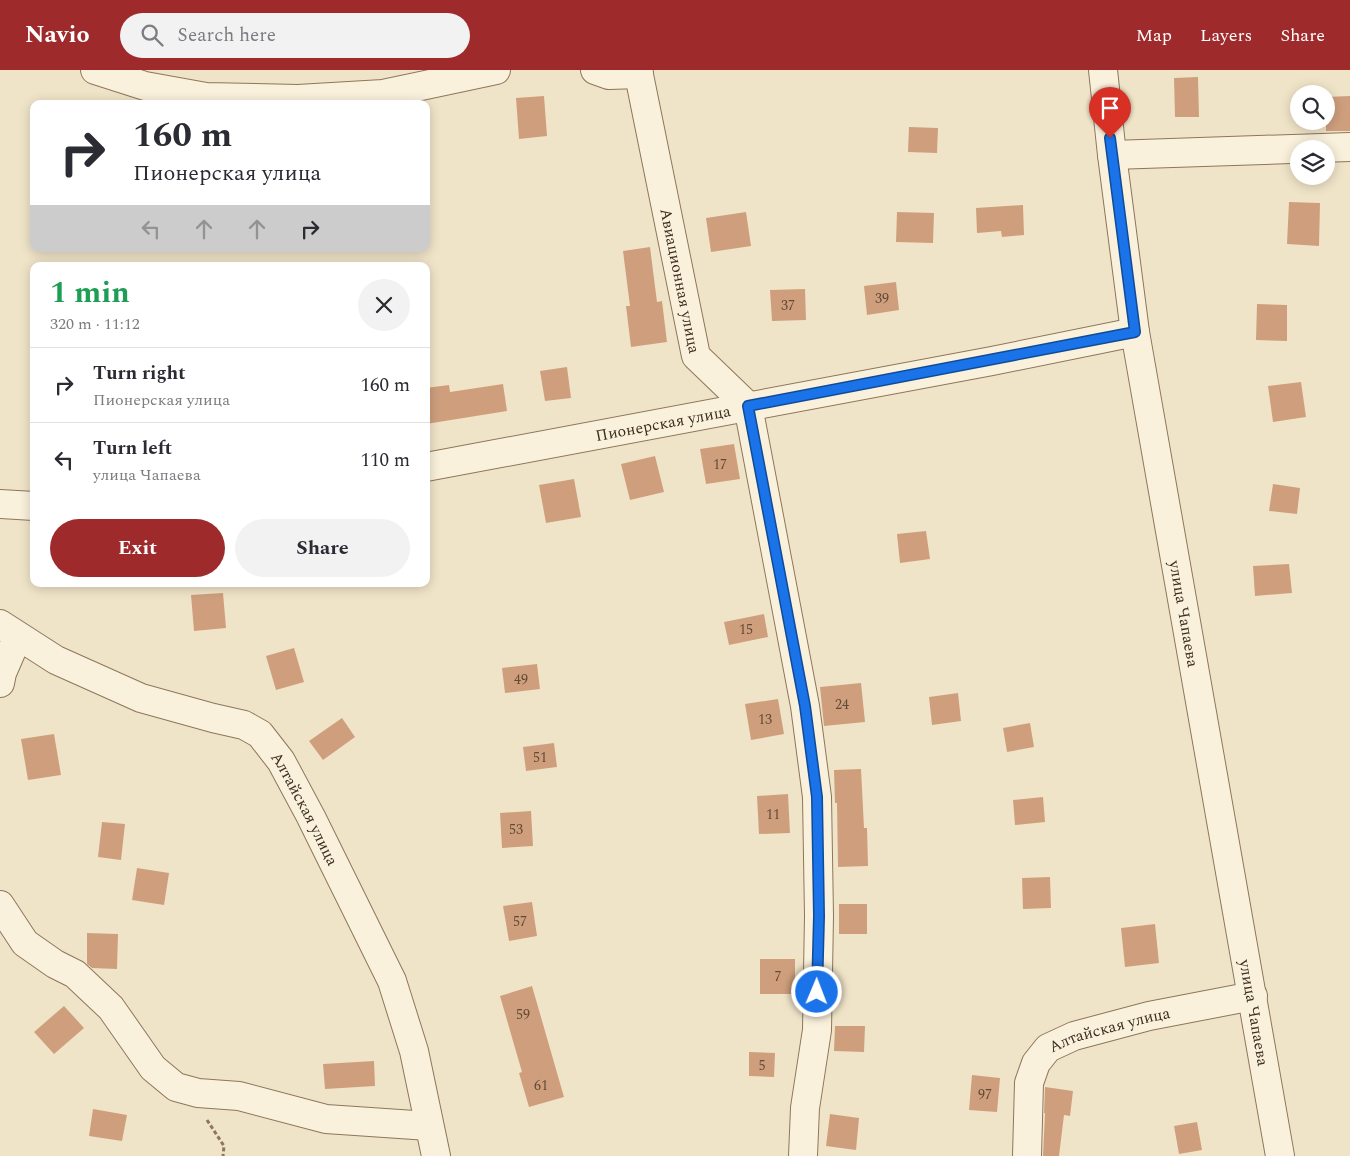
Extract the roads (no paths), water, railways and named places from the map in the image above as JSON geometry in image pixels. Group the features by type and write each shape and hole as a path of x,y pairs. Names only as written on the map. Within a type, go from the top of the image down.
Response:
{"street":[{"path":"95,70 144,86 206,97 298,99 382,94 496,70"},
{"path":"595,70 609,75 638,72"},
{"name":"улица Чапаева","path":"1103,70 1135,332 1280,1156"},
{"name":"Авиационная улица","path":"638,72 696,356 748,406"},
{"path":"1112,155 1350,147"},
{"name":"Пионерская улица","path":"430,466 1135,332"},
{"path":"748,406 805,706 817,797 819,916 817,1030 805,1108 803,1156"},
{"path":"0,504 30,506"},
{"path":"0,683 9,630"},
{"name":"Алтайская улица","path":"9,630 56,660 141,698 213,718 244,724 260,734 281,761 311,817 392,981 414,1051 436,1156"},
{"path":"0,905 25,942 55,964 75,974 111,1008 153,1068 176,1087 198,1093 239,1096 326,1120 429,1126"},
{"name":"Алтайская улица","path":"1028,1156 1030,1083 1036,1063 1048,1048 1074,1036 1140,1019 1253,996"}]}
